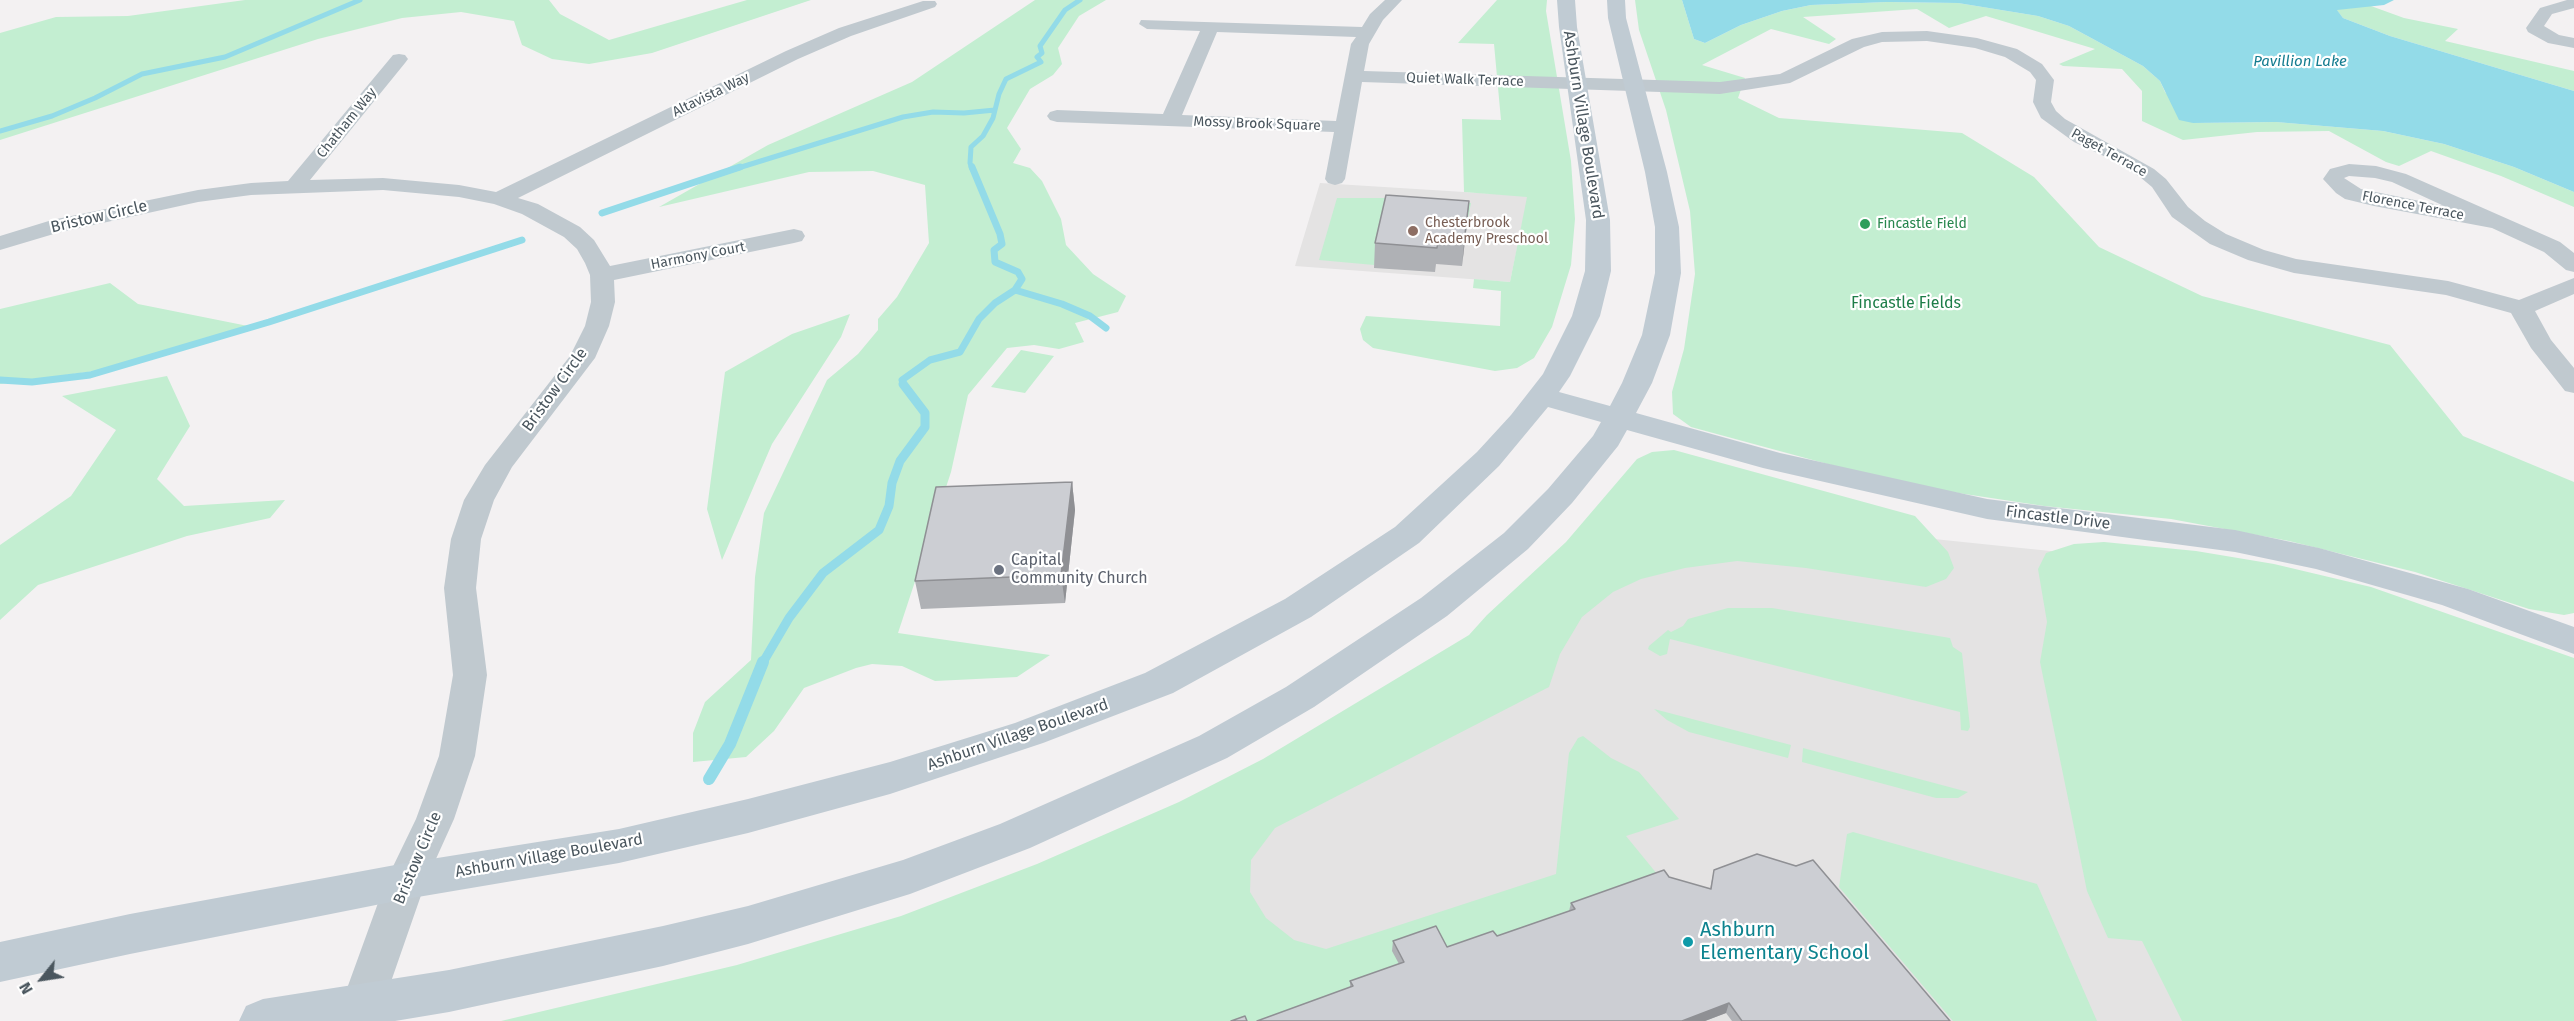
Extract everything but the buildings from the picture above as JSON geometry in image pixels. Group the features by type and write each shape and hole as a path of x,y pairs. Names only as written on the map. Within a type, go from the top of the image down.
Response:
{"main road":[{"name":"Ashburn Village Boulevard","path":"0,962 130,934 406,881 619,846 748,816 951,760 1073,717 1158,683 1299,608 1407,535 1488,459 1556,376 1586,316 1598,272 1597,209 1568,27 1566,0"},
{"path":"263,1021 493,983 663,946 748,925 910,876 1015,836 1213,747 1300,697 1434,607 1516,541 1560,496 1607,439 1637,383 1656,335 1668,273 1667,227 1656,172 1617,18 1616,0"},
{"name":"Fincastle Drive","path":"1541,396 1618,419 1850,480 1987,509 2235,541 2319,559 2455,597 2574,641"}],"street":[{"path":"1335,179 1360,44 1376,17 1394,0"},
{"path":"2574,3 2566,9 2546,11 2534,28 2554,39 2574,43"},
{"name":"Altavista Way","path":"499,199 792,55 845,32 929,4"},
{"path":"1147,24 1366,32"},
{"name":"Mossy Brook Square","path":"1170,121 1211,26"},
{"name":"Paget Terrace","path":"1578,84 1720,88 1767,83 1798,74 1858,43 1882,37 1934,36 1988,45 2028,61 2044,76 2042,102 2048,114 2058,123 2081,138 2117,155 2147,173 2159,183 2180,212 2218,239 2256,255 2294,266 2448,288 2521,309"},
{"name":"Chatham Way","path":"294,187 399,58"},
{"name":"Quiet Walk Terrace","path":"1353,75 1578,84"},
{"name":"Mossy Brook Square","path":"1057,116 1344,127"},
{"name":"Florence Terrace","path":"2498,222 2374,200 2343,189 2335,183 2334,176 2337,173 2357,170 2384,173 2498,222 2552,248 2574,265"},
{"name":"Bristow Circle","path":"0,243 62,225 198,196 341,184 413,186 459,190 530,208 572,232 585,245 602,275 601,310 597,326 582,358 499,465 479,500 466,539 460,588 471,675 457,756 435,819 406,881 363,1005"},
{"name":"Harmony Court","path":"602,275 794,236"},
{"path":"2574,285 2521,309 2540,344 2574,385"}],"shaded area":[{"name":"Chesterbrook Academy Preschool","path":"1320,183 1528,196 1510,282 1295,266"},
{"name":"Ashburn Elementary School","path":"1934,539 2147,561 2444,1021 610,1021 1272,785 1586,553"}],"green space":[{"path":"245,0 549,0 560,14 609,40 747,0 811,0 652,53 589,64 552,59 522,45 514,21 461,12 402,18 318,39 0,140 0,33 56,17 128,16"},
{"path":"1035,0 1106,0 1079,16 1058,48 1062,64 1053,75 1030,89 1007,128 1021,149 1013,163 1030,168 1042,181 1061,219 1066,245 1093,274 1126,296 1118,312 1075,323 1084,342 1059,349 1034,345 1007,348 968,395 951,472 898,633 1050,655 1017,677 935,681 902,666 872,664 856,668 804,688 774,731 746,757 693,762 693,733 705,702 751,660 755,577 764,513 827,380 858,354 878,330 878,319 897,297 929,243 925,185 873,171 809,172 659,207 768,145 912,82"},
{"path":"1497,0 1547,0 1546,11 1571,161 1575,219 1571,265 1552,327 1534,358 1517,368 1495,371 1373,348 1363,340 1360,329 1366,316 1500,326 1501,291 1473,288 1474,279 1510,282 1527,197 1464,192 1462,119 1501,120 1494,44 1458,43"},
{"name":"Fincastle Fields","path":"1635,0 1682,0 1694,39 1705,43 1741,25 1782,11 1811,5 1887,2 1958,3 2038,16 2069,26 2143,66 2160,81 2165,92 2193,123 2276,122 2383,131 2444,144 2514,167 2574,192 2574,207 2501,176 2431,151 2399,166 2386,162 2329,131 2257,132 2183,140 2142,121 2142,91 2122,69 2059,64 2095,49 1986,16 1949,28 1917,9 1803,17 1836,39 1829,44 1771,29 1702,65 1745,78 1738,98 1779,118 1962,133 2034,177 2099,247 2202,296 2390,345 2463,436 2574,482 2574,613 2564,615 2529,609 2415,572 2289,541 2171,519 2044,506 1905,485 1691,427 1673,414 1672,392 1684,349 1695,274 1690,211 1666,110 1639,30"},
{"path":"2371,6 2404,18 2458,29 2445,41 2574,71 2574,91 2390,36 2343,18 2336,9"},
{"path":"1337,198 1398,198 1471,203 1467,224 1385,218 1374,265 1319,260"},
{"path":"110,283 138,304 253,327 95,371 0,384 0,309"},
{"path":"850,314 841,337 772,444 722,560 707,509 725,372 792,334"},
{"path":"1021,350 1054,356 1025,393 991,387"},
{"path":"167,376 190,426 157,479 184,506 285,500 270,518 187,536 38,585 0,620 0,545 71,496 116,430 62,396"},
{"path":"1674,450 1915,516 1948,552 1954,568 1946,579 1926,587 1806,568 1737,561 1685,568 1641,579 1613,592 1582,617 1560,654 1549,687 1275,828 1251,860 1250,892 1266,918 1294,940 1326,949 1556,874 1569,753 1578,738 1583,736 1611,758 1639,772 1679,819 1626,836 1662,880 1403,972 1284,1021 501,1021 737,965 901,916 1037,864 1179,802 1263,759 1469,635 1487,615 1566,542 1637,459 1652,452"},
{"path":"2104,542 2196,551 2274,564 2371,587 2574,658 2574,1021 2182,1021 2142,941 2108,938 2087,891 2040,662 2047,622 2038,569 2046,553 2074,544"},
{"path":"1728,608 1772,608 1950,638 1953,647 1962,653 1970,727 1968,731 1961,730 1960,712 1670,639 1667,654 1660,656 1648,649 1668,630 1671,632 1683,626 1688,619"},
{"path":"1654,709 1791,745 1788,758 1689,732 1667,720"},
{"path":"1803,748 1968,792 1958,798 1936,798 1802,762"},
{"path":"1853,832 2037,884 2097,1021 1953,1021 1839,887 1847,834"}],"water":[{"name":"Pavillion Lake","path":"1682,0 2394,0 2384,5 2337,10 2343,18 2390,36 2574,91 2574,192 2514,167 2444,144 2383,131 2276,122 2193,123 2179,120 2160,81 2143,66 2069,26 2038,16 1958,3 1887,2 1811,5 1782,11 1741,25 1705,43 1694,39"}],"waterway":[{"path":"0,131 52,116 95,98 142,74 225,57 360,0"},
{"path":"995,110 1006,79 1041,62 1037,57 1042,53 1040,46 1065,10 1080,0"},
{"path":"735,169 903,117 933,112 964,113 995,110"},
{"path":"972,169 971,147 983,136 995,110"},
{"path":"602,213 740,167"},
{"path":"972,167 1000,234 1002,244 994,250 995,262 1018,272 1022,279 1015,290"},
{"path":"0,380 32,382 90,375 269,322 522,240"},
{"path":"904,385 902,380 930,360 960,352 979,319 995,303 1015,290"},
{"path":"1015,290 1062,304 1090,316 1106,328"},
{"path":"763,663 789,618 823,573 879,530 889,506 892,483 900,461 925,427 925,413 903,384"},
{"path":"709,779 730,744 763,663"}],"place":[{"name":"Fincastle Field","path":"1865,224"},
{"name":"Chesterbrook Academy Preschool","path":"1413,231"},
{"name":"Capital Community Church","path":"999,570"},
{"name":"Ashburn Elementary School","path":"1688,942"}]}
